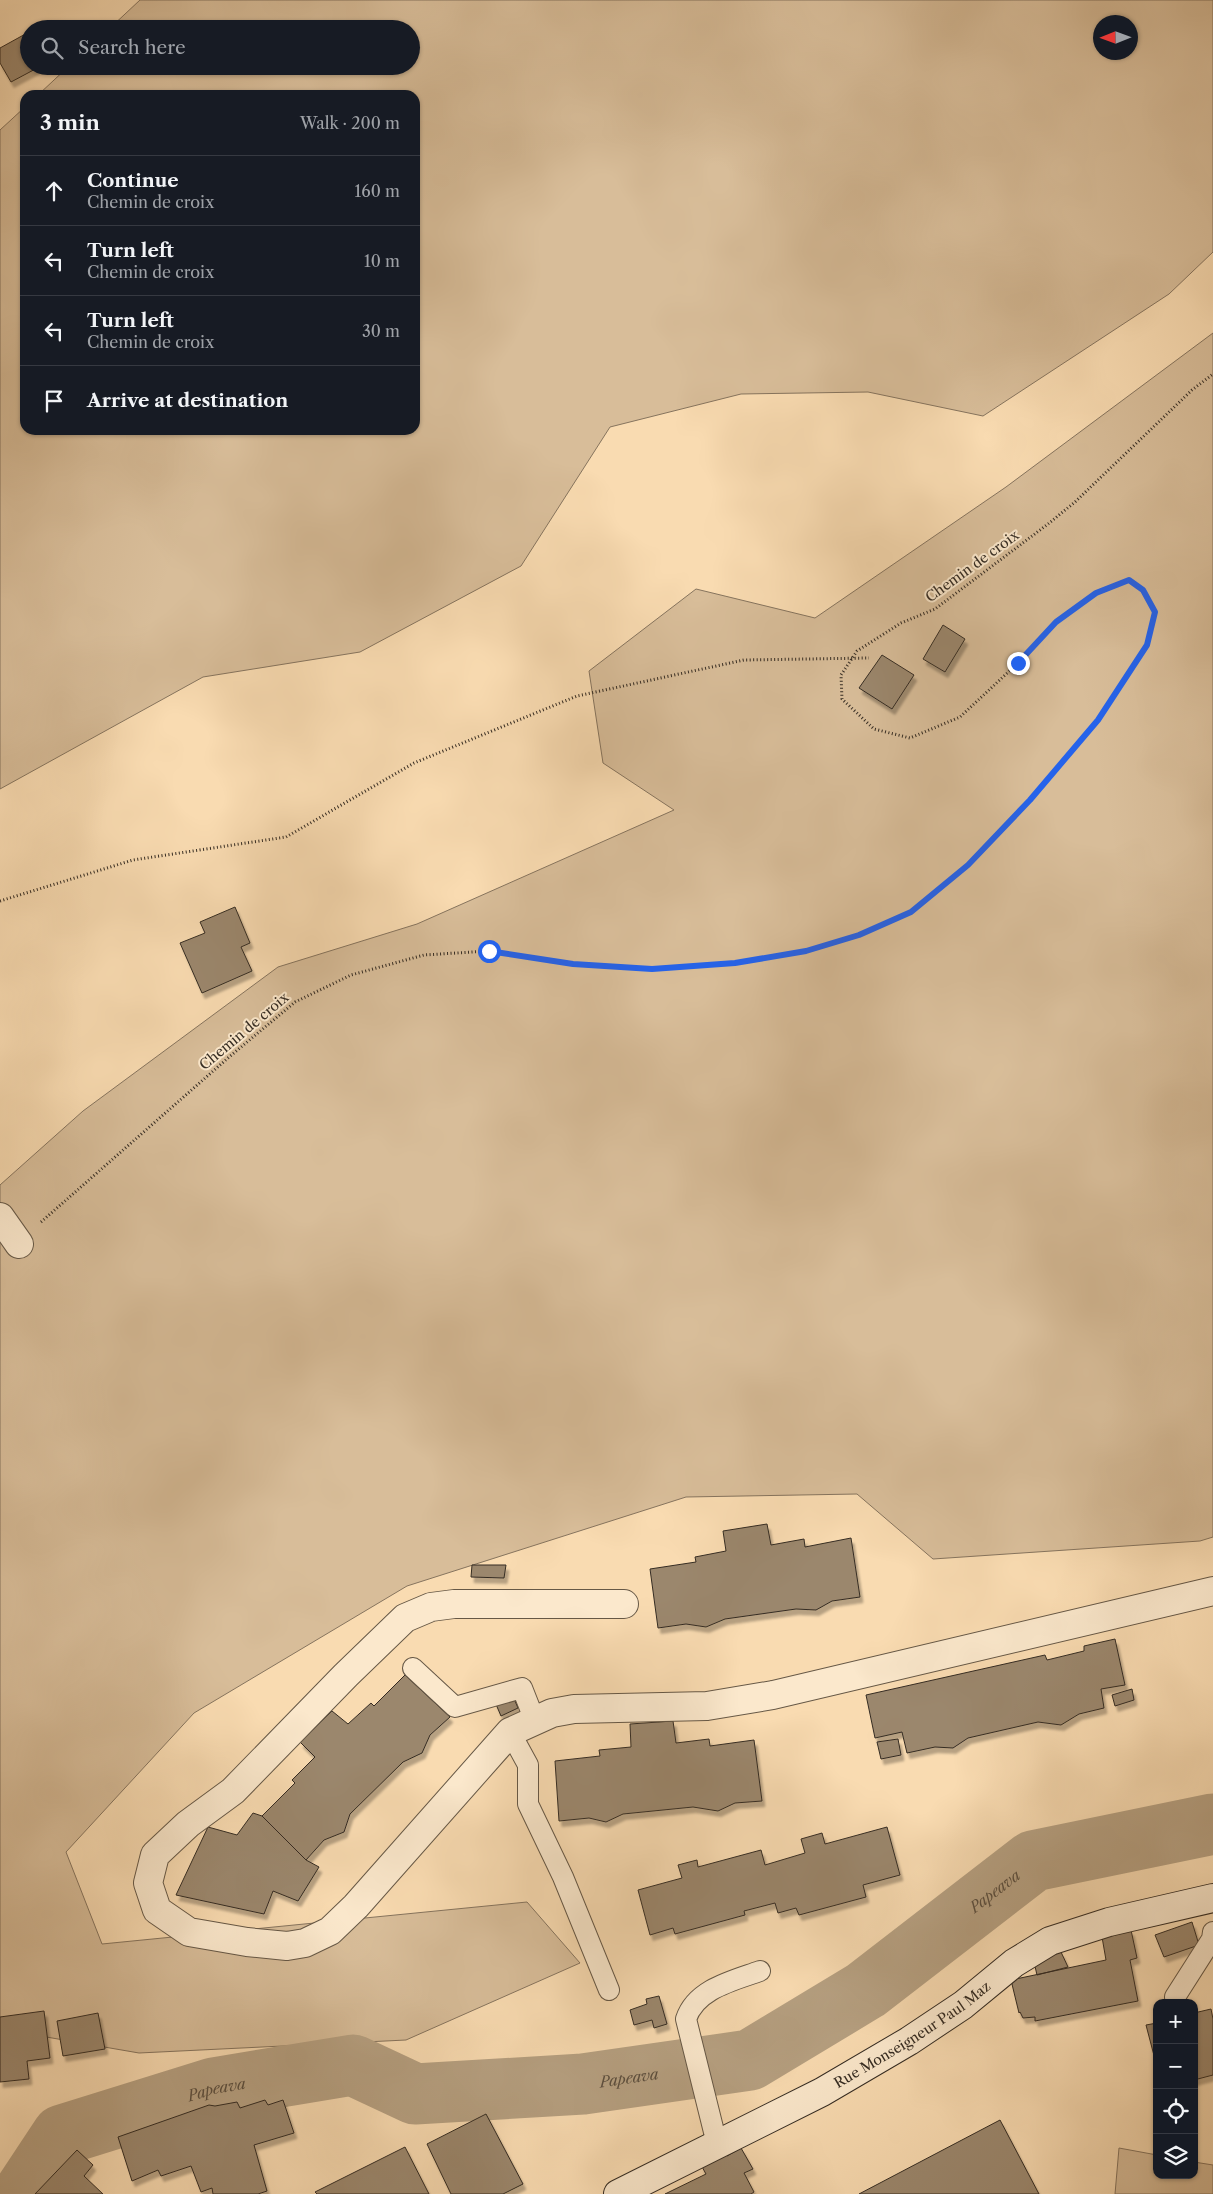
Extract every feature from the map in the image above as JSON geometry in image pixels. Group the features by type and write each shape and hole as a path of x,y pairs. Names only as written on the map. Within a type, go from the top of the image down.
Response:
{"street":[{"path":"0,1217 19,1244"},
{"path":"624,1604 454,1604 431,1607 405,1618 233,1791 188,1824 155,1855 148,1883 157,1910 189,1932 247,1942 287,1946 305,1943 330,1931 356,1906 510,1732 552,1713 574,1709 707,1706 773,1695 1213,1590"},
{"name":"Rue Monseigneur Paul Maz","path":"618,2194 822,2092 909,2041 963,2005 1014,1963 1050,1941 1109,1922 1212,1901"}],"lane":[{"path":"413,1668 455,1707 522,1688 535,1720"},
{"path":"510,1732 528,1765 528,1804 563,1877 609,1990"},
{"path":"1175,1997 1212,1938 1213,1932"},
{"path":"717,2144 686,2019 690,2007 711,1989 760,1971"}],"path":[{"name":"Chemin de croix","path":"19,1244 228,1058 295,1002 352,974 424,955 489,951 573,964 652,969 735,963 815,949 859,935 911,912 968,865 1030,800 1098,720 1147,645 1155,612 1143,590 1129,580 1096,593 1056,622 1018,663 960,717 910,738 874,729 842,699 841,675 857,651 901,623 935,608 1076,502 1192,390 1213,374"},
{"path":"0,901 133,860 286,837 414,763 576,696 744,660 869,658"}],"shaded area":[{"path":"140,0 1213,0 1213,252 1169,294 983,416 868,392 741,394 610,427 521,566 360,652 203,677 0,789 0,130 20,112 20,435 420,435 420,90 43,90 59,75 420,75 420,20 119,20"},
{"path":"1213,333 1213,1537 1200,1541 933,1559 857,1494 686,1497 407,1586 194,1713 66,1852 102,1944 527,1902 580,1963 406,2040 139,2053 0,2029 0,1185 83,1111 278,967 417,924 674,810 603,763 589,671 696,589 815,618 1006,487"},
{"path":"1119,2148 1153,2154 1153,2179 1198,2179 1198,2163 1213,2165 1213,2194 1115,2194"}],"building":[{"path":"20,37 20,75 24,75 11,82 0,63 0,48"},
{"path":"943,625 965,639 945,672 923,659"},
{"path":"882,655 914,675 892,709 859,688"},
{"path":"235,907 250,943 241,947 252,971 202,993 180,943 205,933 200,922"},
{"path":"767,1524 771,1545 804,1539 805,1547 851,1538 860,1597 832,1601 816,1610 796,1609 725,1619 706,1627 686,1624 658,1628 650,1569 696,1562 695,1557 726,1551 723,1531"},
{"path":"472,1565 506,1565 504,1578 471,1577"},
{"path":"1115,1639 1125,1685 1101,1689 1104,1708 1079,1714 1061,1725 1038,1722 968,1738 953,1748 935,1747 907,1753 902,1732 875,1738 866,1695 1045,1655 1047,1660 1084,1651 1084,1646"},
{"path":"405,1675 450,1717 430,1735 422,1753 403,1762 350,1814 344,1832 324,1840 306,1860 262,1816 295,1783 292,1780 315,1757 300,1742 332,1711 348,1724 371,1703 374,1706"},
{"path":"1132,1689 1134,1700 1115,1706 1112,1695"},
{"path":"512,1694 518,1708 501,1716 495,1702"},
{"path":"673,1721 676,1743 709,1739 710,1746 754,1740 762,1801 735,1803 718,1811 693,1807 623,1814 606,1822 589,1818 559,1821 555,1761 600,1756 599,1750 631,1747 630,1724"},
{"path":"898,1739 901,1755 881,1759 877,1742"},
{"path":"253,1813 262,1816 306,1860 319,1867 298,1901 273,1891 264,1914 176,1895 208,1827 237,1835"},
{"path":"887,1827 900,1875 863,1885 866,1897 799,1915 796,1908 778,1913 775,1903 744,1911 745,1915 675,1934 673,1928 650,1935 638,1890 682,1878 678,1865 697,1860 698,1867 761,1850 765,1865 805,1853 801,1839 822,1833 825,1844"},
{"path":"1192,1922 1199,1945 1164,1957 1155,1935"},
{"path":"1131,1930 1137,1958 1130,1960 1138,2001 1035,2021 1035,2017 1023,2018 1019,2013 1011,1980 1106,1960 1102,1937"},
{"path":"1061,1952 1068,1967 1037,1975 1034,1962"},
{"path":"659,1996 667,2024 654,2028 652,2020 634,2025 630,2010 647,2004 646,1999"},
{"path":"1211,2009 1213,2019 1213,2075 1198,2079 1198,2044 1198,2012"},
{"path":"44,2011 50,2058 27,2061 29,2079 0,2082 0,2017"},
{"path":"98,2013 105,2049 63,2056 57,2021"},
{"path":"1153,2024 1153,2052 1146,2025"},
{"path":"265,2100 268,2105 283,2100 294,2133 254,2145 267,2191 258,2194 213,2194 212,2188 201,2192 191,2166 161,2176 158,2170 132,2181 118,2137 209,2105 215,2106 237,2102 240,2108"},
{"path":"486,2114 523,2184 503,2194 451,2194 427,2144"},
{"path":"1000,2120 1039,2194 859,2194"},
{"path":"405,2147 429,2194 317,2194 315,2192"},
{"path":"741,2148 753,2169 744,2173 754,2192 751,2194 665,2194 706,2174 701,2165 725,2151 727,2156"},
{"path":"77,2150 93,2165 84,2176 103,2194 35,2194"}],"waterway":[{"name":"Papeava","path":"23,2194 62,2135 213,2088 353,2065 415,2094 583,2084 750,2060 866,1990 1033,1861 1213,1824"}],"route":[{"path":"489,951 573,964 652,969 735,963 806,951 859,935 911,912 968,865 1030,800 1098,720 1147,645 1155,612 1143,590 1129,580 1096,593 1056,622 1018,663"}]}
